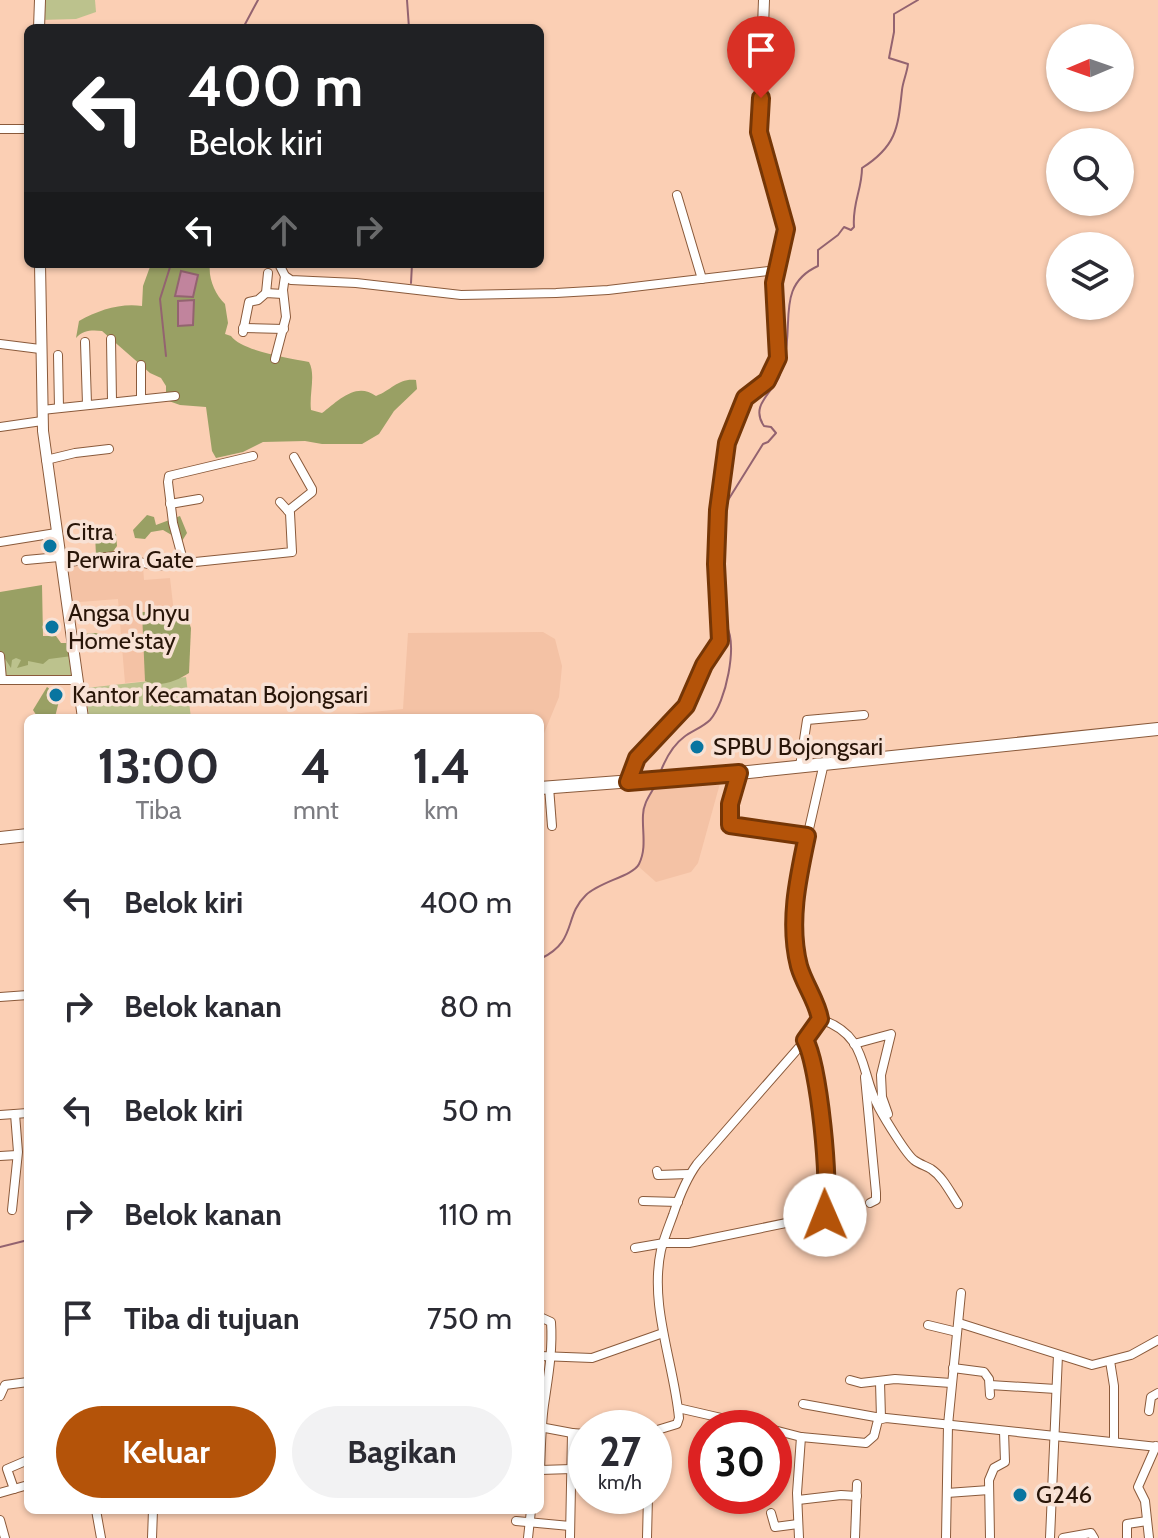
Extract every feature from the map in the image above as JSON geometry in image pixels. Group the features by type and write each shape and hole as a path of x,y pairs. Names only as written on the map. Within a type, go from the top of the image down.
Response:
{"main road":[{"path":"545,787 739,773 1158,729"},
{"path":"0,838 24,835"}],"street":[{"path":"39,24 40,0"},
{"path":"628,782 637,758 686,706 704,665 720,641 716,564 720,494 730,432 751,386 767,381 778,358 774,296 786,229 758,122 764,0"},
{"path":"0,129 24,129"},
{"path":"677,195 702,279"},
{"path":"40,268 42,416 46,460 82,714"},
{"path":"281,268 291,280 356,283 461,295 608,290 777,270"},
{"path":"268,273 266,293 258,300 249,302 243,330 284,329"},
{"path":"275,359 286,317 283,294 285,276"},
{"path":"266,293 283,294"},
{"path":"111,339 112,401"},
{"path":"85,342 87,404"},
{"path":"0,344 40,349"},
{"path":"58,355 59,408"},
{"path":"141,365 141,398"},
{"path":"0,427 42,416 59,408 175,396"},
{"path":"46,460 109,449"},
{"path":"184,564 170,504 169,476 253,456"},
{"path":"288,511 312,489 294,457"},
{"path":"170,504 199,499"},
{"path":"26,560 115,556 156,566 292,552 288,511 280,502"},
{"path":"0,542 56,533"},
{"path":"0,656 1,680 78,680"},
{"path":"800,766 807,720 864,715"},
{"path":"824,763 796,886 799,966 820,1019 847,1034 854,1044 866,1065 878,1107 912,1158 940,1177 958,1204"},
{"path":"739,773 730,804 730,825 807,836"},
{"path":"545,787 552,826"},
{"path":"0,997 24,995"},
{"path":"672,1426 677,1424 678,1408 663,1333 659,1282 664,1243 678,1202 689,1174 820,1019"},
{"path":"854,1044 891,1034 881,1075 882,1097 892,1126"},
{"path":"635,1248 689,1243 825,1215 816,1073 805,1040"},
{"path":"866,1065 876,1193 876,1200 870,1203"},
{"path":"0,1115 24,1113"},
{"path":"12,1210 17,1155 15,1114"},
{"path":"0,1156 17,1155"},
{"path":"657,1171 658,1175 689,1174"},
{"path":"643,1201 678,1202"},
{"path":"946,1538 948,1425 961,1293"},
{"path":"544,1319 551,1322 551,1357 544,1406"},
{"path":"928,1325 958,1328 1092,1365 1131,1355 1158,1340"},
{"path":"544,1356 592,1358 663,1333"},
{"path":"1050,1538 1058,1355"},
{"path":"1110,1361 1114,1386 1114,1442"},
{"path":"953,1368 984,1372 990,1385 990,1395"},
{"path":"850,1380 951,1383"},
{"path":"792,1435 866,1443 874,1436 881,1418 880,1382"},
{"path":"0,1396 5,1385 24,1383"},
{"path":"990,1385 1056,1389"},
{"path":"1149,1411 1151,1397 1158,1393"},
{"path":"803,1404 881,1418 1157,1446 1138,1487 1145,1501 1149,1538"},
{"path":"678,1408 688,1410"},
{"path":"544,1428 568,1432"},
{"path":"990,1538 989,1480 994,1468 1005,1462 1004,1431"},
{"path":"799,1538 801,1437"},
{"path":"14,1489 7,1469 24,1462"},
{"path":"544,1470 568,1469"},
{"path":"855,1538 857,1484"},
{"path":"0,1493 24,1486"},
{"path":"947,1493 989,1490"},
{"path":"798,1500 857,1496"},
{"path":"96,1514 98,1537"},
{"path":"152,1538 153,1514"},
{"path":"528,1538 531,1514"},
{"path":"570,1514 570,1538"},
{"path":"647,1538 648,1514"},
{"path":"771,1514 775,1527 798,1524"},
{"path":"0,1520 5,1538"},
{"path":"516,1521 570,1526"},
{"path":"1127,1538 1127,1524 1147,1521"},
{"path":"1063,1538 1091,1533 1094,1538"}],"shaded area":[{"path":"181,271 198,275 193,297 175,296"},
{"path":"194,300 193,325 178,326 178,301"},
{"path":"113,558 143,566 144,580 170,578 174,613 155,680 125,683 118,599 67,603 65,565"},
{"path":"543,632 555,639 562,666 559,697 544,733 544,714 351,714 403,709 408,633"},
{"path":"722,776 698,863 691,872 656,882 638,866 642,855 643,812 656,783"}],"green space":[{"path":"39,0 95,0 96,12 76,19 39,20"},
{"path":"150,268 210,268 213,286 225,304 228,323 225,334 255,350 309,362 312,373 311,410 322,413 348,394 361,391 376,396 404,381 416,380 417,389 394,411 379,434 362,444 263,442 243,452 216,458 212,451 206,407 180,405 166,400 166,386 161,378 150,373 102,331 88,331 76,338 79,321 87,317 118,307 142,306 143,286"},
{"path":"147,515 154,517 156,525 180,516 187,533 182,541 163,530 151,532 145,539 135,538 133,530"},
{"path":"101,529 116,534 117,546 112,553 96,556 95,533"},
{"path":"42,585 43,636 56,636 61,643 70,643 72,656 49,659 43,664 28,661 28,665 17,668 21,660 16,658 12,660 11,668 0,651 0,592"},
{"path":"185,611 191,628 189,673 168,683 145,681 142,612"},
{"path":"96,633 103,639 85,648 78,643 78,638 83,634"},
{"path":"70,649 73,675 6,675 4,657"},
{"path":"186,677 191,714 89,714 86,688"},
{"path":"47,687 60,697 56,714 36,714 33,710"}],"waterway":[{"path":"245,24 258,0"},
{"path":"407,0 409,24"},
{"path":"660,773 676,744 710,720 721,700 731,646 726,625 722,561 725,505 763,444 776,433 771,427 764,426 759,412 763,400 780,375 787,346 789,306 796,284 818,266 818,250 844,227 851,230 854,227 862,168 882,152 894,135 908,64 889,58 894,14 918,0"},
{"path":"166,356 160,299 170,268"},
{"path":"411,283 412,268"},
{"path":"544,957 565,937 574,912 586,895 639,864 644,846 643,811 655,786"},
{"path":"0,1247 24,1241"}],"place":[{"name":"Citra Perwira Gate","path":"50,546"},
{"name":"Angsa Unyu Home'stay","path":"52,627"},
{"name":"Kantor Kecamatan Bojongsari","path":"56,695"},
{"name":"SPBU Bojongsari","path":"697,747"},
{"name":"G246","path":"1020,1495"}],"route":[{"path":"761,98 759,132 786,229 774,283 778,358 767,381 745,398 727,443 718,510 716,564 720,641 704,665 686,706 637,758 628,782 739,773 730,804 730,825 807,836 796,886 796,949 807,991 820,1019 805,1040 816,1073 825,1215"}]}
